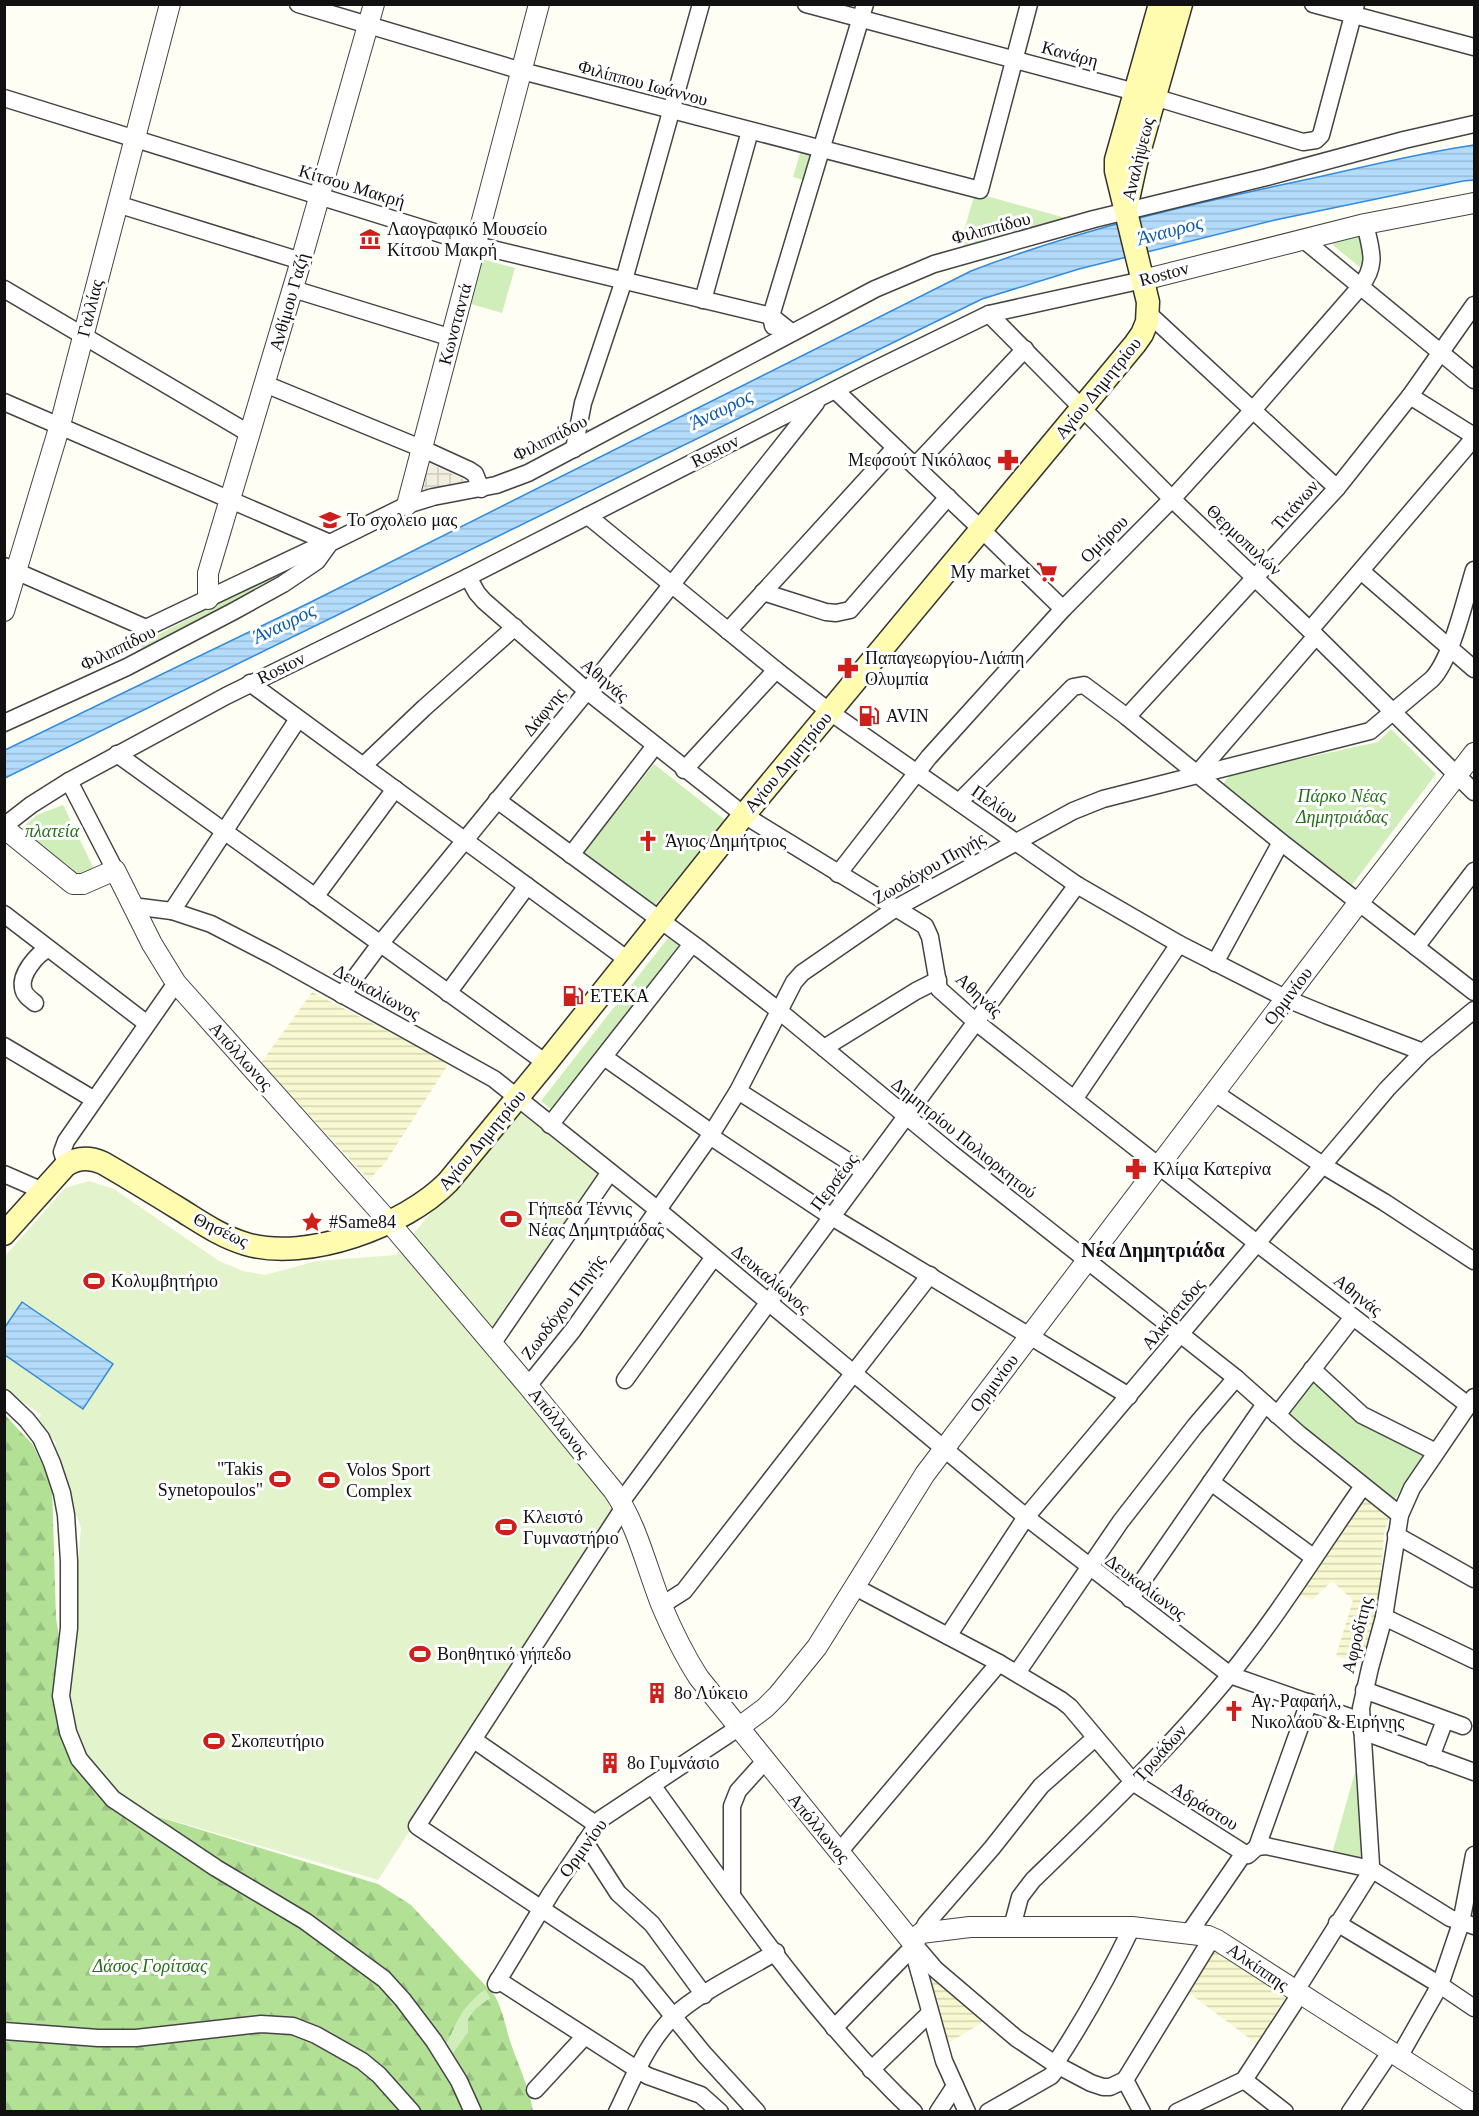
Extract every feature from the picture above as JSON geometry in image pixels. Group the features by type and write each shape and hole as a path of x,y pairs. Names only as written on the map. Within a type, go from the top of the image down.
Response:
{"main road":[{"name":"Αναλήψεως","path":"1126,213 1136,163 1144,95 1160,4"},
{"name":"Αναλήψεως","path":"1144,95 1181,4"},
{"name":"Αγίου Δημητρίου","path":"390,1223 417,1208 440,1190 546,1063 744,815 1142,334 1149,314 1143,277 1126,213"},
{"name":"Θησέως","path":"66,1165 80,1159 103,1163 216,1231 255,1246 279,1248 319,1244 350,1237 390,1223"},
{"path":"5,1232 66,1165"}],"street":[{"name":"Γαλλίας","path":"4,610 11,569 60,425 170,4"},
{"name":"Φιλίππου Ιωάννου","path":"298,4 522,71 980,190 1014,59"},
{"name":"Ανθίμου Γαζή","path":"208,599 208,573 293,289 374,4"},
{"name":"Κωνσταντά","path":"407,504 539,4"},
{"path":"574,449 583,404 624,280 701,4"},
{"name":"Κανάρη","path":"806,4 863,12 1014,59 1303,142 1316,140 1320,135 1354,10"},
{"path":"1014,59 1029,4"},
{"path":"1313,4 1354,10 1474,47"},
{"path":"775,341 771,316 863,12"},
{"name":"Κίτσου Μακρή","path":"4,98 476,245 771,316 791,332"},
{"name":"Φιλιππίδου","path":"4,723 127,667 274,588 317,561 330,543 407,504 441,495 481,489 528,473 791,332 875,289 934,264 1404,140 1474,124"},
{"path":"703,300 750,131"},
{"name":"Rostov","path":"4,827 69,781 250,684 468,577 989,314 1365,224 1474,203"},
{"path":"117,204 301,261"},
{"name":"Ομήρου","path":"838,874 916,773 1063,609 1172,499 1360,288 1370,274 1372,264 1365,224"},
{"path":"1304,240 1474,380"},
{"path":"293,289 452,338"},
{"path":"4,290 250,434"},
{"name":"Τιτάνων","path":"1126,717 1337,488 1410,396 1474,305"},
{"name":"Θερμοπυλών","path":"989,314 1172,499 1313,633 1474,792"},
{"path":"1149,314 1337,488"},
{"path":"915,466 1025,349"},
{"path":"265,384 423,449 469,471 475,474 481,489"},
{"path":"828,394 915,466 1063,609"},
{"name":"Δάφνης","path":"342,995 464,840 828,394"},
{"path":"1196,774 1313,633 1361,571 1474,437 1410,396"},
{"path":"4,402 330,543"},
{"path":"728,631 895,448"},
{"path":"763,592 826,612 836,613 850,610 948,497"},
{"name":"Πελίου","path":"588,516 830,712 1077,885 1179,944 1287,999 1423,1052"},
{"path":"11,569 146,627 310,550 330,543"},
{"name":"Ζωοδόχου Πηγής","path":"528,1386 573,1330 711,1135 738,1091 778,1010 794,982 802,973 896,908 1089,804 1196,774 1373,730 1435,676 1449,647 1474,570"},
{"path":"1361,571 1474,669"},
{"name":"Αθηνάς","path":"468,577 478,595 587,691 684,770 744,815 922,923 929,932 941,992 976,1022 1353,1317 1471,1401"},
{"path":"363,766 514,627"},
{"path":"684,770 776,670"},
{"path":"250,684 628,960"},
{"path":"959,802 1073,687 1084,685 1474,992"},
{"path":"172,911 298,718"},
{"path":"571,855 654,747"},
{"name":"Ορμινίου","path":"584,2037 497,1982 585,1842 605,1816 738,1728 765,1708 790,1682 828,1632 914,1490 944,1449 1474,753"},
{"path":"117,754 546,1063"},
{"name":"Απόλλωνος","path":"69,781 152,944 176,983 390,1223 528,1386 623,1504 662,1605 688,1661 709,1692 765,1762 915,1941 930,2013 947,2068 968,2112"},
{"path":"315,897 395,789"},
{"name":"Δημητρίου Πολιορκητού","path":"497,800 778,1010 906,1117 1236,1378 1400,1515"},
{"path":"4,827 73,884 83,884 115,870"},
{"path":"1215,963 1281,842"},
{"path":"1416,947 1474,871"},
{"name":"Περσέως","path":"541,1909 417,1826 623,1504 1077,885"},
{"path":"448,993 527,886"},
{"name":"Δευκαλίωνος","path":"132,906 172,911 211,924 481,1072 658,1210 1089,1568 1230,1675 1309,1702 1431,1757 1474,1772"},
{"path":"4,914 146,1023"},
{"path":"550,1125 692,944"},
{"path":"1075,1098 1179,944"},
{"path":"35,1003 27,997 23,988 24,980 33,962 48,949"},
{"path":"824,1048 938,980"},
{"path":"66,1165 62,1152 66,1141 93,1099 176,983"},
{"name":"Αλκήστιδος","path":"948,1636 1026,1517 1387,1089 1423,1052 1474,1010"},
{"path":"4,1046 93,1099"},
{"path":"604,1057 711,1135 832,1216 1130,1396"},
{"path":"738,1091 865,1172"},
{"path":"1215,1093 1324,1166 1474,1261"},
{"path":"492,1344 610,1172"},
{"path":"4,1174 42,1191"},
{"path":"625,1380 714,1257"},
{"path":"662,1605 684,1592 930,1275"},
{"path":"1130,1599 1211,1482 1271,1409 1312,1369 1353,1317"},
{"path":"1312,1369 1362,1415 1437,1452"},
{"path":"1017,1674 1155,1476 1236,1378"},
{"path":"4,1398 27,1420 41,1438 62,1493 69,1561 69,1628 61,1696 68,1732 79,1759 113,1799 216,1868 305,1921 384,1979 434,2041 459,2081 473,2112"},
{"name":"Αφροδίτης","path":"1371,1869 1362,1726 1364,1690 1384,1617 1400,1515 1412,1488 1471,1401"},
{"path":"1211,1482 1313,1557"},
{"name":"Τρωάδων","path":"1012,1927 1020,1897 1033,1880 1134,1783 1230,1675 1283,1605 1313,1557 1363,1486"},
{"path":"1396,1535 1474,1580"},
{"name":"Αδράστου","path":"855,1587 999,1663 1060,1700 1070,1707 1134,1783 1250,1850 1266,1846 1371,1869 1450,1918 1468,1924"},
{"path":"1384,1617 1474,1660"},
{"path":"839,1852 999,1663"},
{"path":"1364,1690 1463,1726"},
{"path":"1189,1933 1250,1850 1309,1702"},
{"path":"1431,1757 1445,1720"},
{"path":"834,2028 915,1941 926,1924 970,1875 1041,1786 1095,1738"},
{"path":"474,1740 597,1825"},
{"path":"732,1895 732,1806 738,1791 765,1762"},
{"path":"652,1785 732,1895 834,2028 871,2070 914,2112"},
{"path":"585,1842 618,1893 652,1924 704,1995"},
{"path":"1350,2112 1395,2054 1440,1985 1468,1924 1474,1855"},
{"path":"1181,2111 1244,2080 1371,1869"},
{"path":"541,1909 638,1973 704,2054 757,2112"},
{"path":"1337,1923 1474,2008"},
{"path":"915,1941 970,1927 1012,1927"},
{"name":"Αλκίππης","path":"1012,1927 1131,1927 1189,1933 1212,1938 1474,2105"},
{"path":"988,2112 1051,2076 1089,2010 1131,1927"},
{"path":"915,1941 942,1975 1016,2038 1057,2065 1091,2083 1110,2087 1125,2080 1212,1938"},
{"path":"617,2112 644,2057 674,2016 704,1995 776,1952"},
{"path":"871,2070 930,2013"},
{"path":"4,2031 98,2038 136,2038 261,2024 293,2026 316,2035 362,2061 379,2075 412,2112"},
{"path":"535,2090 584,2037 648,2076 701,2096 720,2112"},
{"path":"1125,2080 1142,2112"},
{"path":"1244,2080 1285,2112"},
{"path":"938,2112 955,2086"}],"green space":[{"path":"801,150 815,154 807,181 793,177"},
{"path":"975,193 1066,218 963,246 963,234"},
{"path":"1358,237 1361,239 1366,262 1361,268 1333,243"},
{"path":"482,259 515,268 502,313 471,304"},
{"path":"309,557 273,582 143,651 140,644"},
{"name":"Πάρκο Νέας Δημητριάδας","path":"1391,729 1436,774 1352,885 1222,785 1231,774 1378,742"},
{"path":"654,764 725,820 653,908 582,855"},
{"name":"πλατεία","path":"63,805 94,869 75,877 21,829 37,815"},
{"path":"668,938 680,947 553,1111 541,1101"},
{"path":"312,992 449,1063 385,1163 369,1180 261,1063"},
{"name":"Volos Sport Complex","path":"517,1108 604,1175 485,1349 619,1508 378,1880 133,1809 85,1752 65,1711 81,1528 51,1451 56,1443 38,1421 41,1415 5,1389 4,1257 65,1188 89,1181 114,1189 219,1261 243,1271 265,1275 317,1261 396,1255"},
{"path":"1313,1380 1364,1423 1423,1455 1393,1502 1285,1416"},
{"name":"Δάσος Γορίτσας","path":"4,1414 33,1445 52,1485 56,1618 61,1648 61,1726 133,1809 378,1884 411,1905 495,1996 526,2084 533,2111 5,2111","holes":["485,1990 490,1998 475,2009 468,2019 468,2032 450,2057 446,2044 461,2014"]},
{"path":"1364,1497 1389,1518 1384,1534 1379,1606 1373,1631 1361,1663 1336,1656 1353,1600 1332,1581 1312,1600 1298,1594"},
{"path":"1355,1772 1358,1773 1362,1862 1332,1854"},
{"path":"1213,1943 1288,1993 1257,2044 1185,1990"},
{"path":"933,1974 985,2021 948,2043 931,1979"},
{"path":"485,1990 490,1998 475,2009 468,2019 468,2032 450,2057 446,2044 459,2016"}],"shaded area":[{"path":"427,462 463,479 465,482 419,492"}],"water":[{"name":"Άναυρος","path":"1474,145 1474,180 1275,220 1079,269 982,299 5,778 5,750 309,603 971,271 1054,242 1181,208 1392,160"},
{"path":"22,1302 113,1364 83,1409 5,1355 5,1327"}],"place":[{"name":"Λαογραφικό Μουσείο Κίτσου Μακρή","path":"370,239"},
{"name":"Μεφσούτ Νικόλαος","path":"1008,460"},
{"name":"Το σχολειο μας","path":"330,520"},
{"name":"My market","path":"1047,572"},
{"name":"Παπαγεωργίου-Λιάπη Ολυμπία","path":"848,668"},
{"name":"AVIN","path":"869,716"},
{"name":"Άγιος Δημήτριος","path":"648,841"},
{"name":"ΕΤΕΚΑ","path":"573,996"},
{"name":"Κλίμα Κατερίνα","path":"1136,1169"},
{"name":"Γήπεδα Τέννις Νέας Δημητριάδας","path":"511,1219"},
{"name":"#Same84","path":"312,1222"},
{"name":"Κολυμβητήριο","path":"94,1281"},
{"name":"\"Takis Synetopoulos\"","path":"280,1479"},
{"name":"Volos Sport Complex","path":"329,1480"},
{"name":"Κλειστό Γυμναστήριο","path":"506,1527"},
{"name":"Βοηθητικό γήπεδο","path":"420,1654"},
{"name":"8ο Λύκειο","path":"657,1693"},
{"name":"Αγ. Ραφαήλ, Νικολάου & Ειρήνης","path":"1234,1711"},
{"name":"Σκοπευτήριο","path":"214,1741"},
{"name":"8ο Γυμνάσιο","path":"610,1763"}],"district":[{"name":"Νέα Δημητριάδα","path":"1153,1250"}]}
